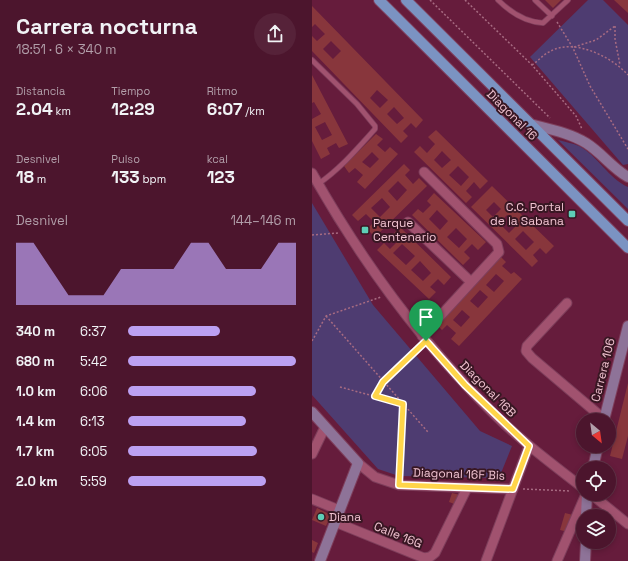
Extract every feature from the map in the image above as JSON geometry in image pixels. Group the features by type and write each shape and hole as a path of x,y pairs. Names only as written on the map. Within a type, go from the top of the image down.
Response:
{"main road":[{"name":"Diagonal 16","path":"379,0 628,248"},
{"name":"Diagonal 16","path":"410,2 628,221"}],"street":[{"path":"530,124 564,133 581,140 628,177"},
{"path":"424,172 499,248 499,252 471,282 424,338"},
{"name":"Diagonal 16B","path":"312,173 390,294 424,338 465,385 529,446 576,486"},
{"path":"408,222 471,282"},
{"path":"567,303 527,346 526,351 532,358 596,413"},
{"name":"Carrera 106","path":"606,413 628,326"},
{"name":"Diagonal 16F Bis","path":"312,412 358,463 375,477 399,485 513,489"},
{"path":"312,454 325,427"},
{"path":"486,561 529,446"},
{"path":"320,561 358,463"},
{"name":"Calle 16G","path":"335,522 424,558 430,557 435,553 467,488"},
{"path":"312,499 340,510"},
{"path":"557,561 583,501"},
{"path":"600,501 628,524"},
{"path":"585,561 586,549"}],"lane":[{"path":"498,0 510,11 532,22 543,23 568,0"},
{"path":"535,0 552,16"},
{"path":"312,60 357,104 375,126 375,129 353,153 330,176 318,184"}],"path":[{"path":"430,0 544,113 554,121"},
{"path":"465,0 532,65 576,116 583,131 576,129"},
{"path":"552,16 573,48 590,86 628,149"},
{"path":"573,48 596,40 615,26 616,46 620,66"},
{"path":"532,65 550,51 562,48 573,48 590,50 606,57 620,66 628,75"},
{"path":"312,235 349,232"},
{"path":"312,341 326,316 390,294"},
{"path":"326,316 428,432"},
{"path":"375,396 383,382 424,338"},
{"path":"340,387 403,404"},
{"path":"399,485 403,404"},
{"path":"513,489 576,489"}],"shaded area":[{"path":"588,0 603,0 628,25 628,164 623,165 530,57"},
{"path":"558,140 579,146 586,150 615,178 628,187 628,209"},
{"path":"312,203 373,305 480,431 512,446 499,478 399,476 378,469 312,395"}],"building":[{"path":"545,0 561,0 553,8"},
{"path":"614,0 628,0 628,13"},
{"path":"312,6 423,120 416,128 411,123 403,131 408,136 401,143 312,51 312,36 317,41 325,34 315,24 312,27","holes":["331,41 341,51 333,59 323,49","377,90 388,100 380,108 370,98","394,107 404,118 397,124 387,114"]},
{"path":"312,75 348,144 339,148 336,143 327,148 330,154 321,159 312,141 312,119 321,114 314,102 312,103","holes":["325,122 332,135 322,140 315,127"]},
{"path":"436,130 488,181 480,189 474,182 466,191 472,197 466,203 414,152 420,146 427,153 435,144 428,137","holes":["442,151 451,160 442,168 434,160","458,166 469,177 461,186 449,175"]},
{"path":"376,134 383,139 377,145 385,152 390,147 398,154 365,189 357,182 363,175 355,168 349,173 344,166","holes":["372,152 379,159 370,168 362,162"]},
{"path":"404,164 410,170 405,175 413,184 419,178 427,186 375,237 367,229 374,222 366,214 358,221 352,215","holes":["398,181 407,190 397,201 388,191","382,198 390,207 380,217 371,208"]},
{"path":"492,186 554,246 546,254 540,248 533,255 538,261 532,267 471,207","holes":["494,202 501,209 493,217 486,210","507,215 517,225 509,233 499,223","523,231 534,242 526,250 515,239"]},
{"path":"434,193 486,242 478,250 472,244 464,252 470,258 463,265 412,215 418,209 423,213 431,205 427,201","holes":["437,210 448,221 440,230 429,219","456,228 467,239 459,248 447,237"]},
{"path":"400,227 451,277 444,285 438,279 430,287 436,292 429,299 377,250 384,243 390,249 398,241 392,235","holes":["402,244 415,256 406,265 393,253","420,261 431,273 423,281 411,270"]},
{"path":"499,255 506,262 502,266 511,274 514,272 522,279 459,346 451,339 456,333 447,325 442,330 435,323","holes":["496,274 504,281 494,292 486,285","480,290 488,297 478,308 470,301","462,310 470,317 461,327 453,320"]},
{"path":"628,383 628,436 622,459 610,456 611,453 616,453 616,432"},
{"path":"452,493 460,495 457,505 449,502"},
{"name":"Diana","path":"317,508 331,515 326,526 312,520"},
{"path":"565,513 573,515 568,532 560,530"},
{"path":"312,540 318,543 314,553 312,552"}],"place":[{"name":"C.C. Portal de la Sabana","path":"572,214"},
{"name":"Parque Centenario","path":"365,230"},
{"name":"Diana","path":"321,517"}],"route":[{"path":"426,341 465,385 529,446 513,489 399,485 403,404 375,396 383,382 426,341"}]}
